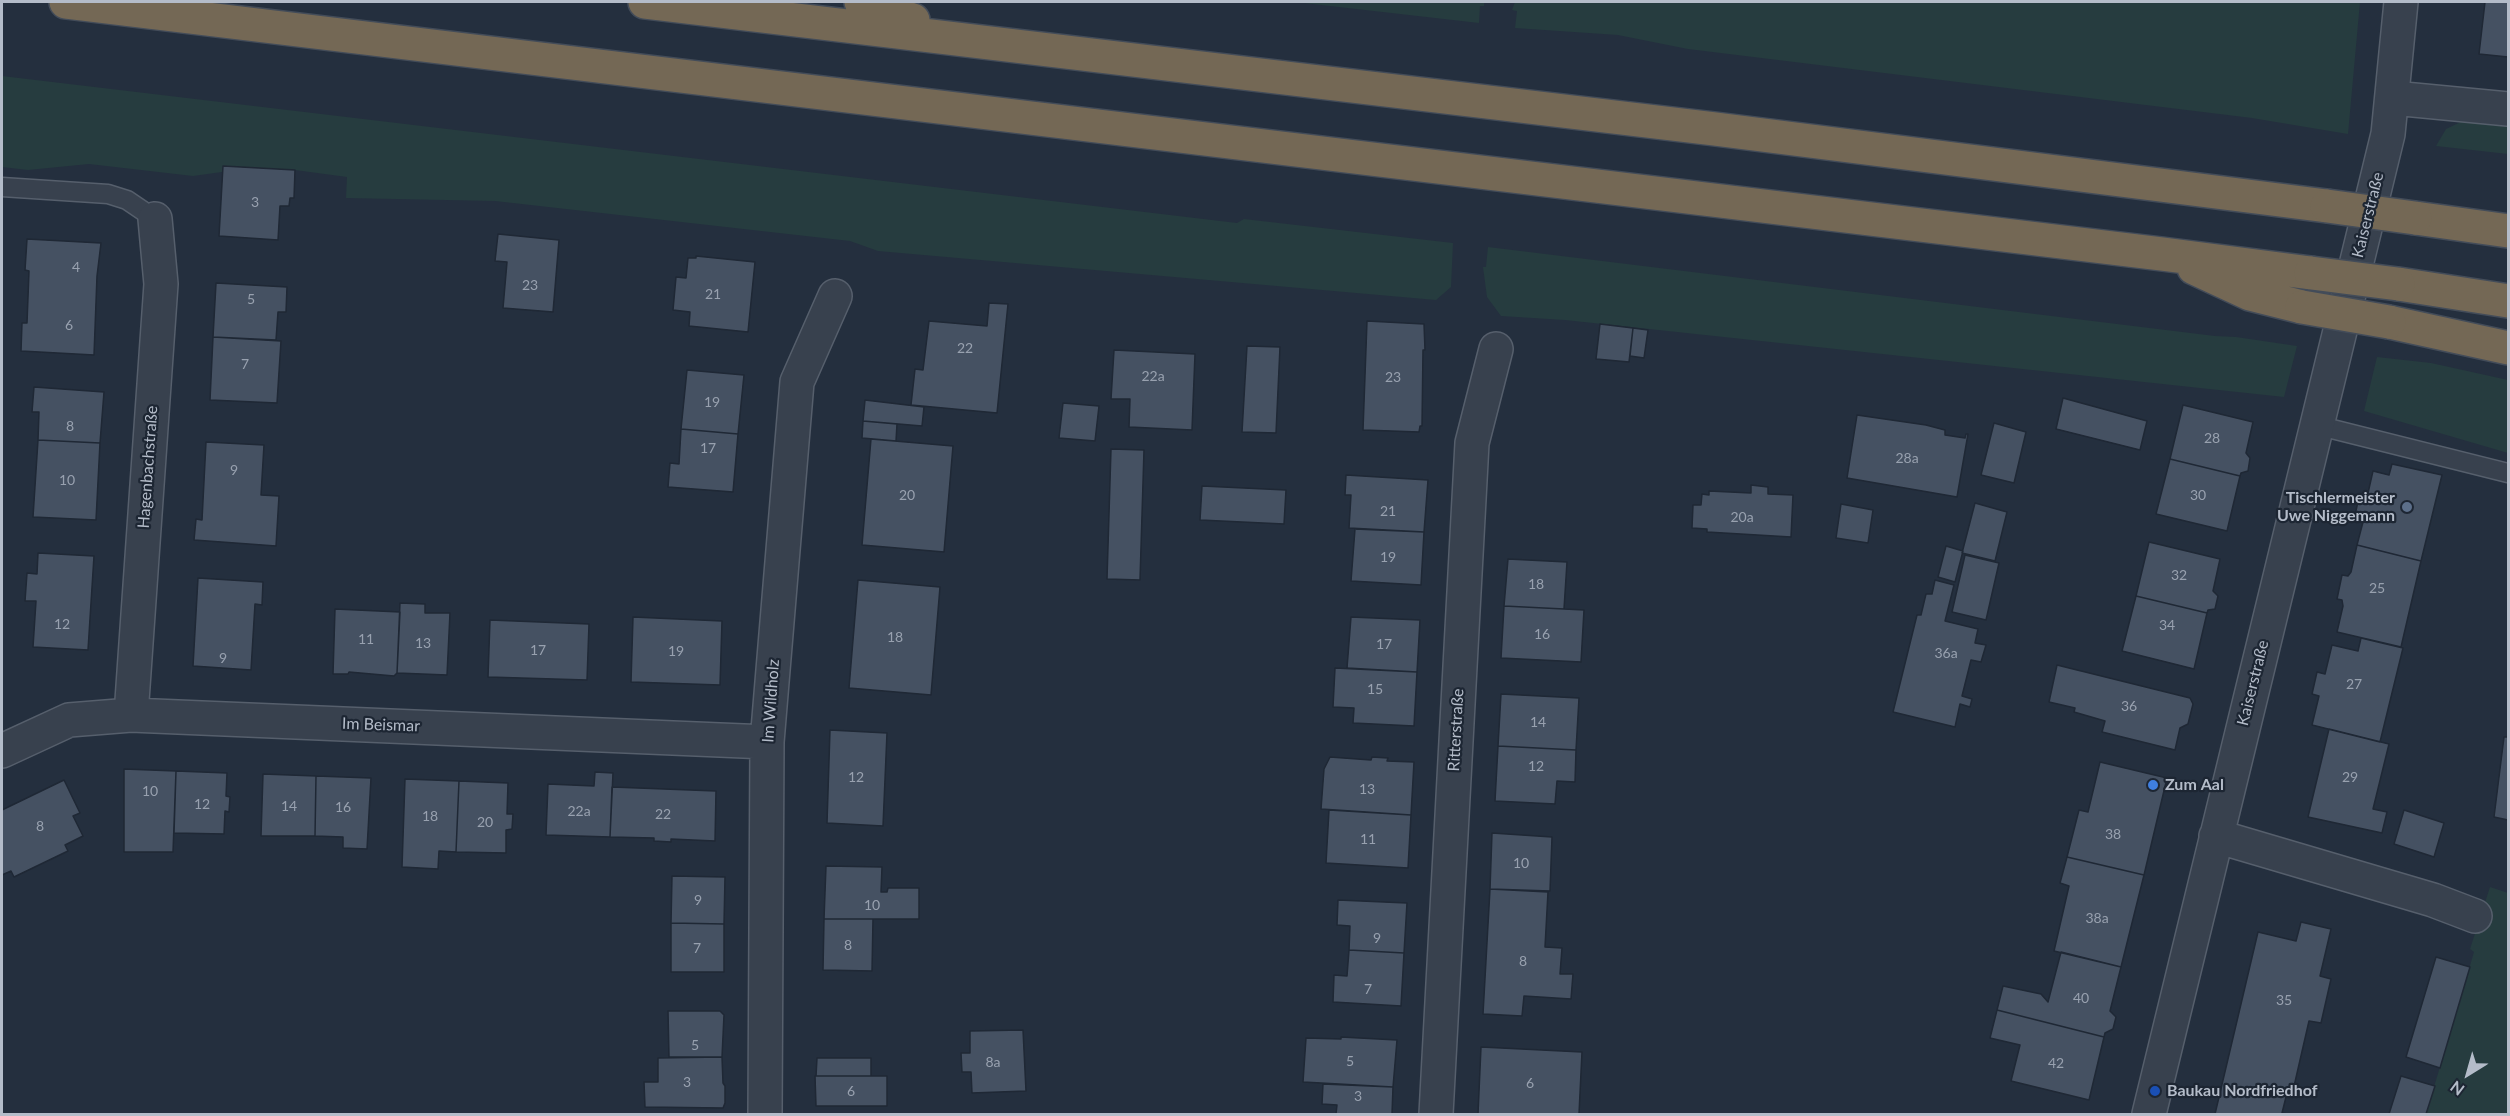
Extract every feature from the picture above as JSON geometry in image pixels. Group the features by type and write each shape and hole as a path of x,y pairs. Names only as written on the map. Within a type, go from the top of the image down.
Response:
{"highway":[{"path":"66,2 2162,254 2398,284 2508,301"},
{"path":"645,2 1715,129 2508,231"},
{"path":"861,2 971,40"},
{"path":"2162,254 2250,294 2302,307 2389,322 2508,348"}],"street":[{"name":"Kaiserstraße","path":"2149,1114 2388,134 2401,2"},
{"path":"2393,98 2508,109"},
{"name":"Hagenbachstraße","path":"131,715 161,284 155,219"},
{"name":"Im Wildholz","path":"765,1114 767,742 797,382 835,296"},
{"name":"Ritterstraße","path":"1436,1114 1472,443 1496,349"},
{"name":"Im Beismar","path":"2,751 69,720 131,715 767,742"},
{"path":"2216,836 2433,900 2475,916"}],"lane":[{"path":"2,187 108,194 127,200 155,219"},
{"path":"2316,425 2508,472"}],"green space":[{"path":"1295,2 1484,2 1484,6 1480,6 1479,23"},
{"path":"1515,2 2360,2 2348,134 2252,118 1688,49 1618,35 1515,28 1517,11 1512,10"},
{"path":"2,76 1237,223 1244,219 1453,243 1451,287 1436,300 878,251 850,241 495,201 346,198 347,177 295,170 223,166 222,172 193,176 89,164 28,170 2,167"},
{"path":"2465,120 2508,125 2508,154 2436,146 2446,129"},
{"path":"1488,247 2297,346 2284,397 1565,320 1501,316 1487,297 1483,267 1486,267"},
{"path":"2377,357 2431,363 2508,380 2508,453 2364,411"},
{"path":"2490,887 2508,893 2508,1114 2426,1114 2474,952 2470,949"}],"building":[{"path":"2485,2 2508,2 2508,57 2479,54"},
{"path":"223,166 295,170 294,198 290,198 289,206 280,206 278,240 219,236"},
{"path":"498,234 559,240 553,312 503,308 507,262 495,261"},
{"path":"27,239 101,243 97,276 94,355 21,351 22,323 27,323 29,271 25,270"},
{"path":"696,256 755,262 748,332 689,326 690,312 673,310 676,277 686,278 688,258 696,258"},
{"path":"216,283 287,287 286,312 278,312 276,340 213,337"},
{"path":"989,303 1008,304 997,413 911,405 915,369 923,370 929,321 987,326"},
{"path":"1367,321 1424,324 1422,426 1419,432 1363,430"},
{"path":"1600,324 1633,328 1629,362 1596,359"},
{"path":"1633,328 1648,330 1644,358 1630,356"},
{"path":"213,337 281,341 277,403 210,400"},
{"path":"1247,346 1280,347 1276,433 1242,432"},
{"path":"1114,350 1195,354 1192,430 1129,427 1130,399 1111,399"},
{"path":"687,370 744,375 738,434 681,429"},
{"path":"34,387 104,392 100,443 38,440 39,412 32,412"},
{"path":"2063,398 2147,421 2140,450 2056,429"},
{"path":"865,400 924,407 922,426 863,421"},
{"path":"1063,403 1099,406 1095,441 1059,438"},
{"path":"2183,405 2253,422 2246,453 2250,458 2248,471 2241,473 2240,476 2170,459"},
{"path":"1857,415 1926,425 1945,430 1945,435 1965,438 1968,434 1957,497 1847,478"},
{"path":"863,421 897,424 896,441 862,438"},
{"path":"1994,423 2026,432 2014,483 1981,475"},
{"path":"681,429 738,434 733,492 668,487 670,463 679,464"},
{"path":"871,439 953,446 944,552 862,545"},
{"path":"38,440 100,443 96,520 33,517"},
{"path":"206,442 264,445 261,495 279,496 276,546 194,540 196,519 202,520"},
{"path":"1111,449 1144,450 1140,580 1107,579"},
{"path":"2170,459 2240,476 2227,531 2156,514"},
{"path":"2392,464 2442,475 2421,561 2357,545 2363,522 2359,521 2360,517 2355,515 2359,497 2365,499 2373,471 2389,475"},
{"path":"1346,475 1428,480 1424,532 1349,528 1351,495 1345,495"},
{"path":"1751,485 1768,487 1768,494 1793,495 1791,537 1707,532 1707,529 1692,528 1693,505 1701,505 1702,494 1709,495 1709,491 1751,493"},
{"path":"1202,486 1286,490 1284,524 1200,520"},
{"path":"1975,503 2007,512 1995,561 1962,553"},
{"path":"1841,504 1873,510 1868,543 1836,538"},
{"path":"1355,529 1424,532 1421,585 1351,581"},
{"path":"2149,542 2220,559 2213,591 2218,596 2215,609 2208,610 2207,613 2136,596"},
{"path":"2357,545 2421,561 2401,647 2337,632 2343,606 2342,600 2337,599 2342,575 2348,576 2351,572"},
{"path":"1946,546 1963,551 1955,582 1938,577"},
{"path":"38,553 94,556 88,650 33,647 36,601 25,601 27,573 37,574"},
{"path":"1965,555 1999,563 1986,620 1952,612"},
{"path":"1508,559 1567,562 1564,609 1504,606"},
{"path":"198,578 263,582 262,605 255,604 251,670 193,666"},
{"path":"858,580 940,587 931,695 849,688"},
{"path":"1935,580 1954,585 1945,621 1978,629 1975,643 1986,645 1981,662 1971,660 1962,696 1972,699 1970,707 1960,704 1955,727 1893,712 1917,615 1921,615 1926,594 1932,594"},
{"path":"2136,596 2207,613 2194,669 2122,651"},
{"path":"400,603 425,604 425,613 450,613 447,675 397,673"},
{"path":"1504,606 1584,610 1581,662 1501,658"},
{"path":"335,609 400,612 397,673 394,676 349,672 348,674 333,674"},
{"path":"633,617 722,621 720,685 631,682"},
{"path":"1351,617 1420,620 1417,672 1347,668"},
{"path":"490,620 589,624 587,680 488,677"},
{"path":"2361,638 2403,648 2380,742 2312,725 2319,696 2312,694 2317,672 2325,674 2332,645 2358,651"},
{"path":"2057,665 2190,698 2193,704 2188,724 2180,728 2175,750 2102,732 2105,721 2074,712 2075,708 2049,702"},
{"path":"1335,668 1417,672 1414,726 1353,723 1354,708 1333,707"},
{"path":"1501,694 1579,698 1576,750 1498,746"},
{"path":"2329,729 2389,744 2373,809 2387,812 2382,833 2308,817"},
{"path":"830,730 887,733 883,826 827,823"},
{"path":"2504,737 2508,737 2508,820 2494,817"},
{"path":"1498,746 1576,750 1575,782 1557,781 1555,804 1495,801"},
{"path":"1330,757 1371,760 1372,757 1388,758 1387,761 1414,762 1411,815 1321,809 1324,769"},
{"path":"2100,762 2167,778 2144,875 2067,857 2079,810 2088,812"},
{"path":"124,769 176,771 173,852 124,852"},
{"path":"176,771 227,773 226,796 230,797 229,812 225,811 224,834 174,833"},
{"path":"595,772 613,773 610,837 546,835 548,784 594,786"},
{"path":"263,774 316,776 315,836 261,836"},
{"path":"316,776 371,778 367,849 343,848 343,837 315,836"},
{"path":"405,779 459,781 456,852 439,851 438,869 402,867"},
{"path":"64,780 80,813 73,816 83,836 65,845 68,851 14,877 11,871 2,875 2,810"},
{"path":"459,781 508,783 507,814 513,814 512,829 506,830 506,853 456,852"},
{"path":"612,787 716,791 715,841 671,839 671,842 654,841 654,838 610,837"},
{"path":"1329,810 1411,815 1408,868 1326,863"},
{"path":"2404,810 2444,823 2434,857 2394,844"},
{"path":"1492,833 1552,837 1550,891 1490,889"},
{"path":"2067,857 2144,875 2121,967 2054,951 2069,886 2060,883"},
{"path":"826,866 882,867 881,892 887,892 888,888 919,888 919,919 824,919"},
{"path":"672,876 725,877 724,924 671,923"},
{"path":"1490,889 1548,892 1545,947 1562,948 1560,974 1573,974 1571,999 1524,996 1522,1016 1483,1014"},
{"path":"1338,900 1407,903 1404,953 1349,950 1350,926 1337,925"},
{"path":"824,919 873,919 872,971 823,970"},
{"path":"2301,922 2331,929 2320,976 2331,979 2321,1023 2309,1021 2292,1095 2287,1093 2282,1113 2287,1114 2215,1114 2258,932 2296,941"},
{"path":"671,923 724,924 724,972 671,972"},
{"path":"1349,950 1404,953 1401,1006 1333,1002 1334,975 1347,976"},
{"path":"2061,952 2121,967 2110,1011 2116,1017 2113,1029 2105,1033 2104,1037 1997,1010 2003,986 2041,994 2048,1002"},
{"path":"2436,957 2470,967 2440,1068 2406,1057"},
{"path":"1997,1010 2104,1037 2089,1100 2011,1081 2020,1045 1990,1038"},
{"path":"668,1011 720,1011 724,1015 722,1057 669,1057"},
{"path":"1023,1030 1026,1091 972,1093 971,1072 962,1072 961,1053 970,1053 970,1031"},
{"path":"1341,1037 1397,1040 1393,1087 1303,1082 1306,1038 1341,1039"},
{"path":"1481,1047 1582,1052 1579,1114 1478,1114"},
{"path":"722,1057 725,1086 723,1108 645,1107 644,1082 658,1082 658,1058"},
{"path":"817,1058 871,1058 871,1076 816,1076"},
{"path":"815,1076 887,1076 887,1106 816,1106"},
{"path":"2401,1076 2435,1086 2426,1114 2389,1114"},
{"path":"1323,1084 1393,1087 1392,1114 1336,1114 1337,1105 1322,1104"}],"place":[{"name":"Tischlermeister Uwe Niggemann","path":"2407,507"},
{"name":"Zum Aal","path":"2153,785"},
{"name":"Baukau Nordfriedhof","path":"2155,1091"}]}
